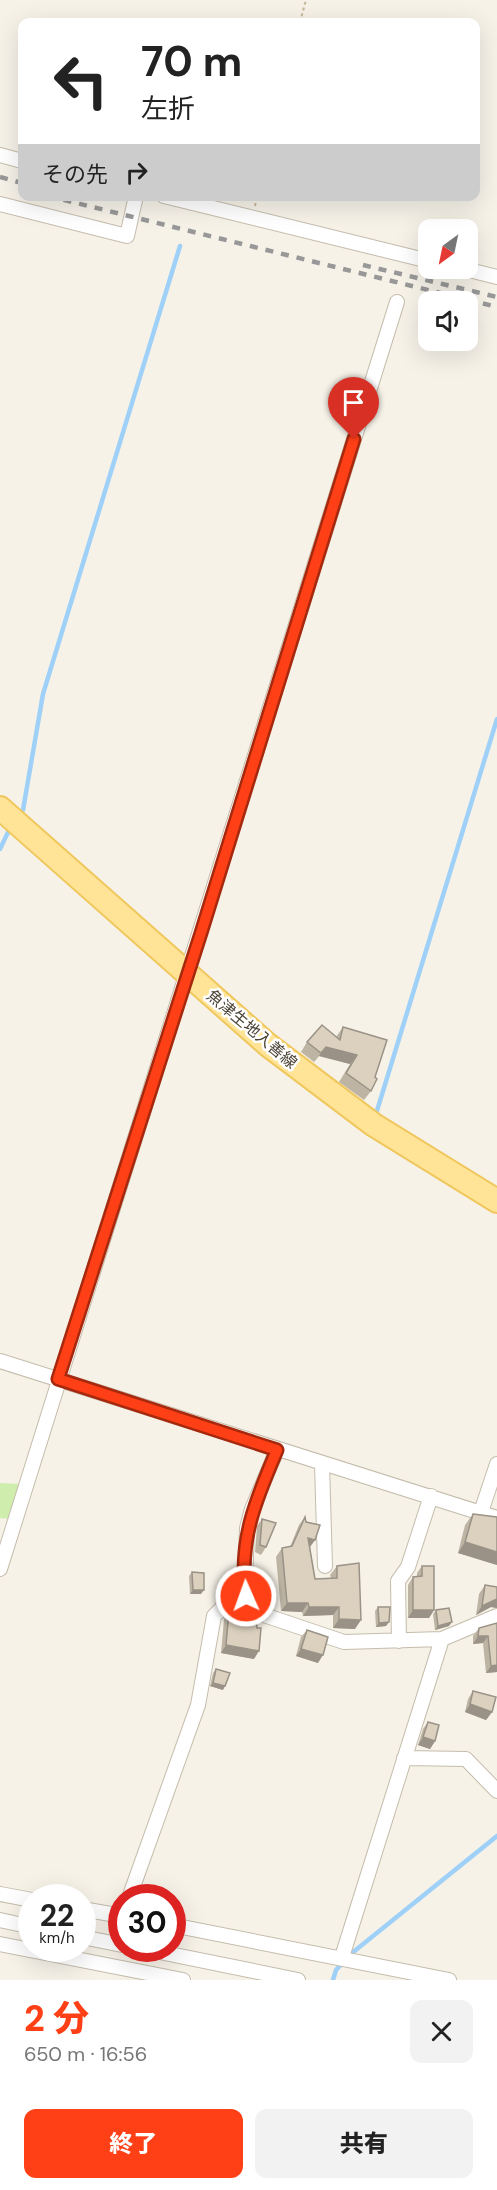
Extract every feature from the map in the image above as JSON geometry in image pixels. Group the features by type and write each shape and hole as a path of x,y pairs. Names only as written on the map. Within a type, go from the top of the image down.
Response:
{"main road":[{"name":"魚津生地入善線","path":"0,808 268,1045 343,1103 432,1163 497,1201"}],"street":[{"path":"0,155 18,160"},
{"path":"0,204 127,236 135,201"},
{"path":"184,201 418,258"},
{"path":"478,272 497,277"},
{"path":"0,1569 397,302"},
{"path":"0,1361 497,1518"},
{"path":"277,1450 252,1509 247,1528 246,1596 253,1607 267,1616 344,1642 399,1641 442,1639 495,1616 497,1601"},
{"path":"322,1464 325,1566"},
{"path":"481,1512 497,1464"},
{"path":"399,1641 398,1581 408,1567 431,1496"},
{"path":"134,1884 198,1705 214,1616 223,1607 246,1596"},
{"path":"342,1958 442,1639"},
{"path":"404,1758 466,1759 497,1791"},
{"path":"0,1894 18,1897"},
{"path":"0,1920 18,1924"},
{"path":"186,1928 449,1980"},
{"path":"0,1944 183,1980"},
{"path":"186,1957 298,1980"}],"path":[{"path":"301,18 306,0"}],"green space":[{"path":"0,1483 22,1484 11,1519 0,1518"}],"building":[{"path":"322,1025 340,1040 343,1027 387,1040 375,1077 377,1079 371,1091 346,1073 357,1055 326,1047 321,1053 307,1042"},
{"path":"473,1514 497,1517 497,1552 465,1542"},
{"path":"305,1517 306,1522 320,1525 315,1540 308,1538 315,1579 337,1578 337,1566 359,1563 361,1620 339,1619 339,1607 309,1607 308,1603 287,1603 282,1548 292,1546"},
{"path":"262,1519 276,1523 266,1547 260,1545"},
{"path":"422,1566 434,1566 434,1610 413,1610 413,1577 422,1576"},
{"path":"192,1572 204,1573 204,1590 193,1590"},
{"path":"485,1585 497,1587 497,1599 482,1606"},
{"path":"235,1606 255,1609 257,1628 261,1628 259,1651 226,1645 229,1611"},
{"path":"378,1607 390,1607 389,1622 379,1623"},
{"path":"449,1608 452,1622 438,1626 436,1610"},
{"path":"497,1623 497,1665 491,1666 488,1636 478,1636 479,1628"},
{"path":"307,1630 328,1637 323,1655 301,1649"},
{"path":"216,1669 230,1673 225,1686 213,1683"},
{"path":"473,1691 496,1697 492,1712 470,1704"},
{"path":"428,1722 439,1725 435,1741 423,1737"}],"waterway":[{"path":"18,816 23,810 43,694 180,246"},
{"path":"376,1114 497,719"},
{"path":"0,849 11,826"},
{"path":"333,1980 336,1970 352,1953 497,1836"}],"railway":[{"path":"0,177 18,182"},
{"path":"68,201 497,307"},
{"path":"363,265 497,297"}],"route":[{"path":"246,1596 244,1584 247,1528 252,1509 277,1450 58,1379 178,997 201,933 354,439"}]}
